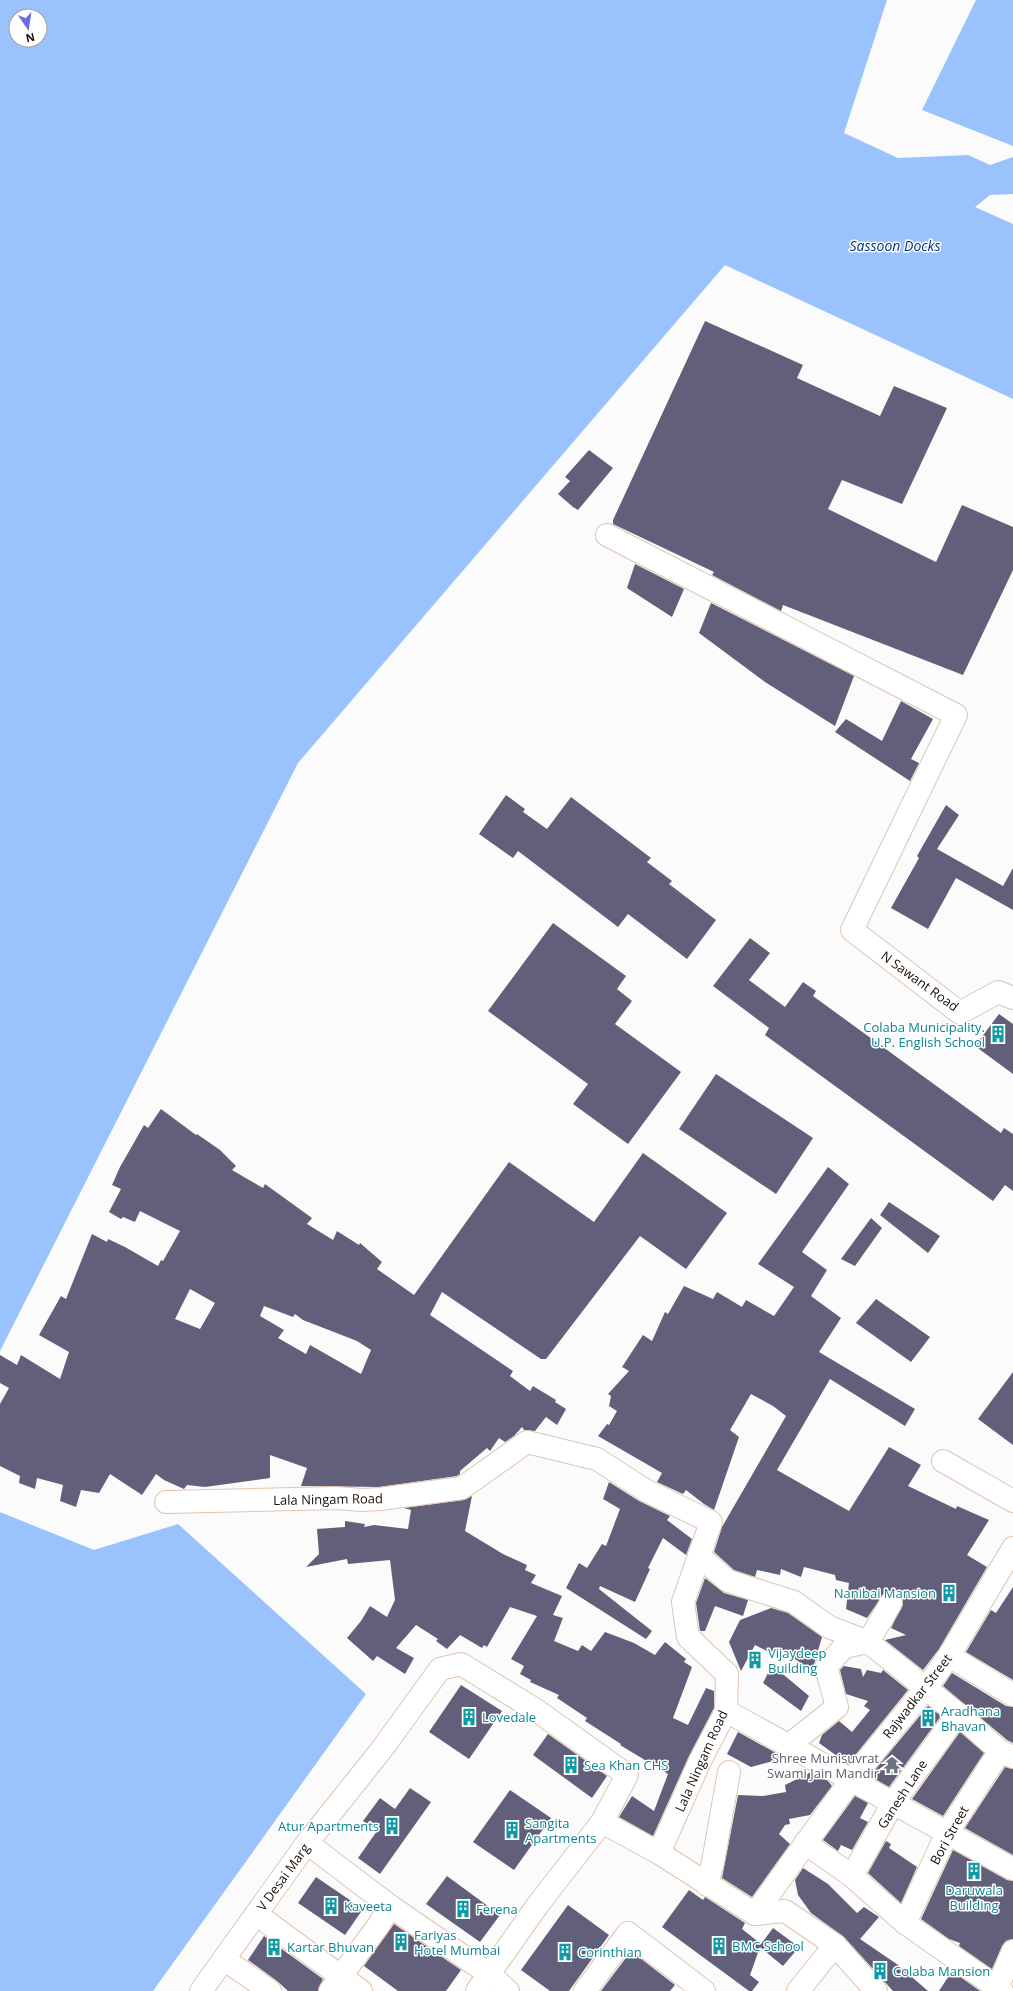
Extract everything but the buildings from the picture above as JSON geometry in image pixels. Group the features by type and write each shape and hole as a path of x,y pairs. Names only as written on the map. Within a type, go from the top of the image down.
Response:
{"street":[{"name":"N Sawant Road","path":"607,535 956,715 852,930 960,1013 998,992 1013,998"},
{"name":"Lala Ningam Road","path":"166,1502 336,1498 362,1500 462,1488 527,1442 597,1459 645,1490 711,1522 683,1602 688,1637 727,1674 726,1711 700,1762 660,1853"},
{"path":"943,1461 1013,1501"},
{"name":"Rajwadkar Street","path":"755,1914 851,1780 926,1688 949,1656 1013,1548"},
{"path":"699,1556 728,1581 794,1602 829,1627 868,1642 1006,1754"},
{"path":"788,1745 837,1707 826,1667 844,1647 868,1642 891,1603"},
{"path":"949,1656 1013,1695"},
{"name":"V Desai Marg","path":"201,1991 225,1960 307,1843 382,1749 440,1669 461,1664 541,1703 627,1775 602,1822"},
{"path":"726,1711 1013,1869"},
{"name":"Ganesh Lane","path":"852,1876 893,1803 958,1714"},
{"name":"Bori Street","path":"905,1923 947,1833 1006,1754"},
{"path":"707,1885 713,1862 729,1772"},
{"path":"483,1983 537,1906 602,1822 660,1853 707,1885 755,1914 785,1911 835,1945 876,1991"},
{"path":"307,1843 390,1906 483,1983 508,1991"},
{"path":"806,1843 852,1876 905,1923 1000,1989 1013,1951"},
{"path":"336,1984 378,1926 390,1906"},
{"path":"256,1914 336,1984 361,1991"},
{"path":"585,1991 628,1934 704,1991"},
{"path":"798,1991 835,1945"},
{"path":"225,1960 270,1991"}],"water":[{"name":"Sassoon Docks","path":"0,0 887,0 844,133 898,158 968,155 990,165 1013,157 1013,194 990,195 975,207 1013,224 1013,399 725,265 298,763 0,1351"},
{"path":"976,0 1013,0 1013,146 922,110"},
{"path":"0,1512 94,1550 178,1524 366,1694 153,1991 0,1991"}],"place":[{"name":"Colaba Municipality. U.P. English School","path":"998,1034"},
{"name":"Nanibai Mansion","path":"949,1593"},
{"name":"Vijaydeep Building","path":"755,1660"},
{"name":"Lovedale","path":"469,1717"},
{"name":"Aradhana Bhavan","path":"928,1718"},
{"name":"Sea Khan CHS","path":"571,1765"},
{"name":"Shree Munisuvrat Swami Jain Mandir","path":"892,1765"},
{"name":"Atur Apartments","path":"392,1826"},
{"name":"Sangita Apartments","path":"512,1830"},
{"name":"Daruwala Building","path":"974,1871"},
{"name":"Kaveeta","path":"331,1906"},
{"name":"Ferena","path":"463,1909"},
{"name":"Fariyas Hotel Mumbai","path":"401,1942"},
{"name":"BMC School","path":"719,1946"},
{"name":"Kartar Bhuvan","path":"274,1947"},
{"name":"Corinthian","path":"565,1952"},
{"name":"Colaba Mansion","path":"880,1971"}]}
